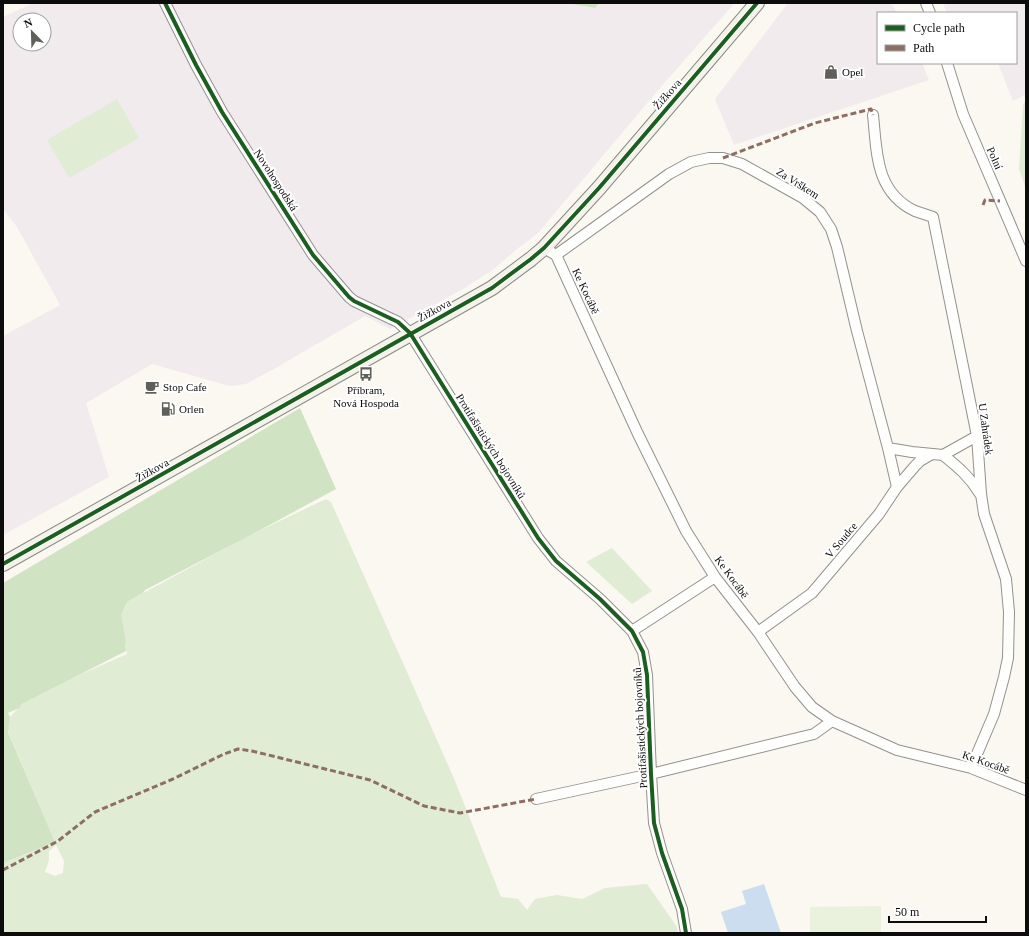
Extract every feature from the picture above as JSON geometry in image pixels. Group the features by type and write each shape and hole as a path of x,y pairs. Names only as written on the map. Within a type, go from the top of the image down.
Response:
{"street":[{"name":"Novohospodská","path":"165,3 196,65 222,112 313,255 349,297 354,301 398,322 410,333"},
{"name":"Žižkova","path":"3,564 492,288 526,263 544,248 599,188 757,3"},
{"name":"Polní","path":"947,64 963,114 1026,261"},
{"name":"U Zahrádek","path":"873,115 878,163 882,177 888,189 898,200 915,211 933,217 977,436 981,494 984,514 1006,579 1009,612 1008,658 994,714 971,768"},
{"name":"Za Vrškem","path":"556,255 670,174 691,162 709,158 724,158 742,164 803,198 820,212 831,229 837,247 897,487"},
{"path":"544,248 556,255"},
{"name":"Ke Kocábě","path":"556,255 638,434 686,531 715,576 758,632 795,687 812,707 832,721 897,750 971,768 1026,790"},
{"name":"Protifašistických bojovníků","path":"410,333 538,538 556,561 600,599 632,631 643,652 648,675 654,823 662,852 682,909 686,933"},
{"name":"V Soudce","path":"758,632 812,593 879,514 897,487 920,461 938,455 977,436"},
{"path":"888,448 938,455 959,467 981,494"},
{"path":"632,631 715,576"},
{"name":"Protifašistických bojovníků","path":"536,799 651,774 814,734 832,721"}],"shaded area":[{"path":"33,3 565,3 594,8 599,3 730,3 733,5 659,89 538,233 494,269 463,289 390,329 365,316 246,384 230,386 152,364 86,403 109,477 3,535 3,336 60,305 17,227 3,209 3,17 12,13 12,52 52,52 52,12 14,12"},
{"name":"Opel","path":"788,3 891,3 896,12 877,12 877,64 922,64 929,80 734,145 715,99"},
{"path":"943,3 1026,3 1026,94 1013,101 998,64 1017,64 1017,12 947,12"}],"green space":[{"path":"565,3 599,3 595,8"},
{"path":"117,99 139,138 69,178 47,140"},
{"path":"1026,100 1026,189 1019,169 1023,105"},
{"path":"300,408 336,489 145,590 143,593 127,602 121,615 126,642 126,651 22,704 19,708 8,713 10,717 8,732 55,842 3,863 3,583"},
{"path":"326,499 331,502 455,781 501,897 518,899 527,910 535,899 557,895 582,899 605,888 647,884 677,927 678,933 3,933 3,863 55,842 8,731 10,717 22,704 77,676 127,654 120,615 127,602 248,536","holes":["56,845 64,861 63,873 55,876 45,872 49,860 49,851"]},
{"path":"612,548 652,591 632,604 586,562"},
{"path":"881,906 881,933 810,933 810,907"}],"water":[{"path":"764,884 781,933 728,933 721,912 746,904 742,891"}],"marked path":[{"path":"723,158 815,123 871,109 873,115"},
{"path":"983,205 985,200 1000,201"},
{"path":"3,870 58,841 95,812 173,779 224,754 238,749 252,751 370,780 424,806 460,813 536,799"}],"cycle path":[{"path":"165,3 196,65 222,112 313,255 349,297 354,301 398,322 410,333 538,538 556,561 600,599 632,631 643,652 647,675 654,823 662,853 682,909 686,933"},
{"path":"3,564 492,288 531,259 544,248 599,188 757,3"}],"place":[{"name":"Opel","path":"831,72"},
{"name":"Příbram, Nová Hospoda","path":"366,374"},
{"name":"Stop Cafe","path":"152,387"},
{"name":"Orlen","path":"168,409"}]}
